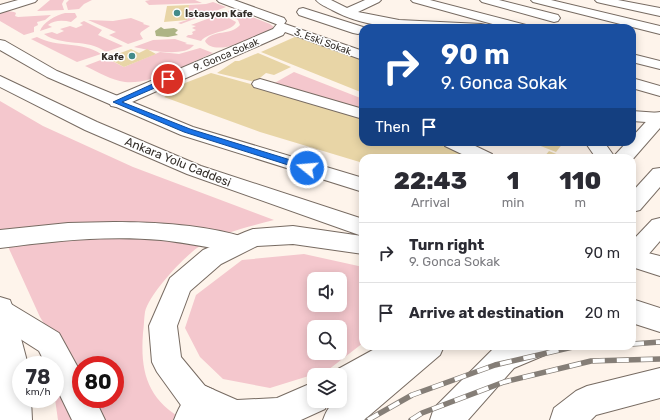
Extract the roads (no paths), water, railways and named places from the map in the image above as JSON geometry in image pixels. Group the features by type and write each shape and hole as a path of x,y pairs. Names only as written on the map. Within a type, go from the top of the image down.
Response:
{"main road":[{"path":"3,7 31,0"},
{"path":"417,0 506,24"},
{"path":"486,0 569,22"},
{"path":"537,0 635,24"},
{"path":"601,0 647,4 660,12"},
{"path":"324,1 348,12 369,19 412,24"},
{"name":"9. Gonca Sokak","path":"117,102 278,32 281,24 324,1"},
{"path":"348,12 370,2 429,24"},
{"name":"3. Eski Sokak","path":"230,4 359,54"},
{"path":"303,12 359,31"},
{"path":"636,24 660,30"},
{"path":"636,37 660,39"},
{"path":"0,44 52,74 187,130 359,183"},
{"path":"636,59 660,65"},
{"name":"Ankara Yolu Caddesi","path":"0,81 90,126 194,170 359,227"},
{"path":"260,84 359,113"},
{"path":"636,84 660,91"},
{"path":"636,116 659,118"},
{"path":"636,144 659,118"},
{"path":"460,146 477,154"},
{"path":"627,154 634,146"},
{"path":"636,201 660,174"},
{"path":"636,253 660,226"},
{"path":"0,239 57,233 109,231 182,234 239,244"},
{"path":"307,401 278,414 271,415 236,416 196,410 194,397 167,362 163,326 179,285 212,257 253,238 293,235 359,244"},
{"path":"636,258 660,266"},
{"path":"1,310 12,359"},
{"path":"1,310 49,342 89,420"},
{"path":"636,313 660,320"},
{"path":"347,382 400,350"},
{"path":"339,420 425,350"},
{"path":"446,420 509,352"},
{"path":"0,401 12,373"},
{"path":"566,420 587,402 660,384"},
{"path":"16,408 16,420"}],"railway":[{"path":"636,344 660,342"},
{"path":"368,420 412,395 495,365 560,350"},
{"path":"411,420 422,413 504,382 591,361 660,359"}],"place":[{"name":"İstasyon Kafe","path":"177,13"},
{"name":"Kafe","path":"132,56"}]}
